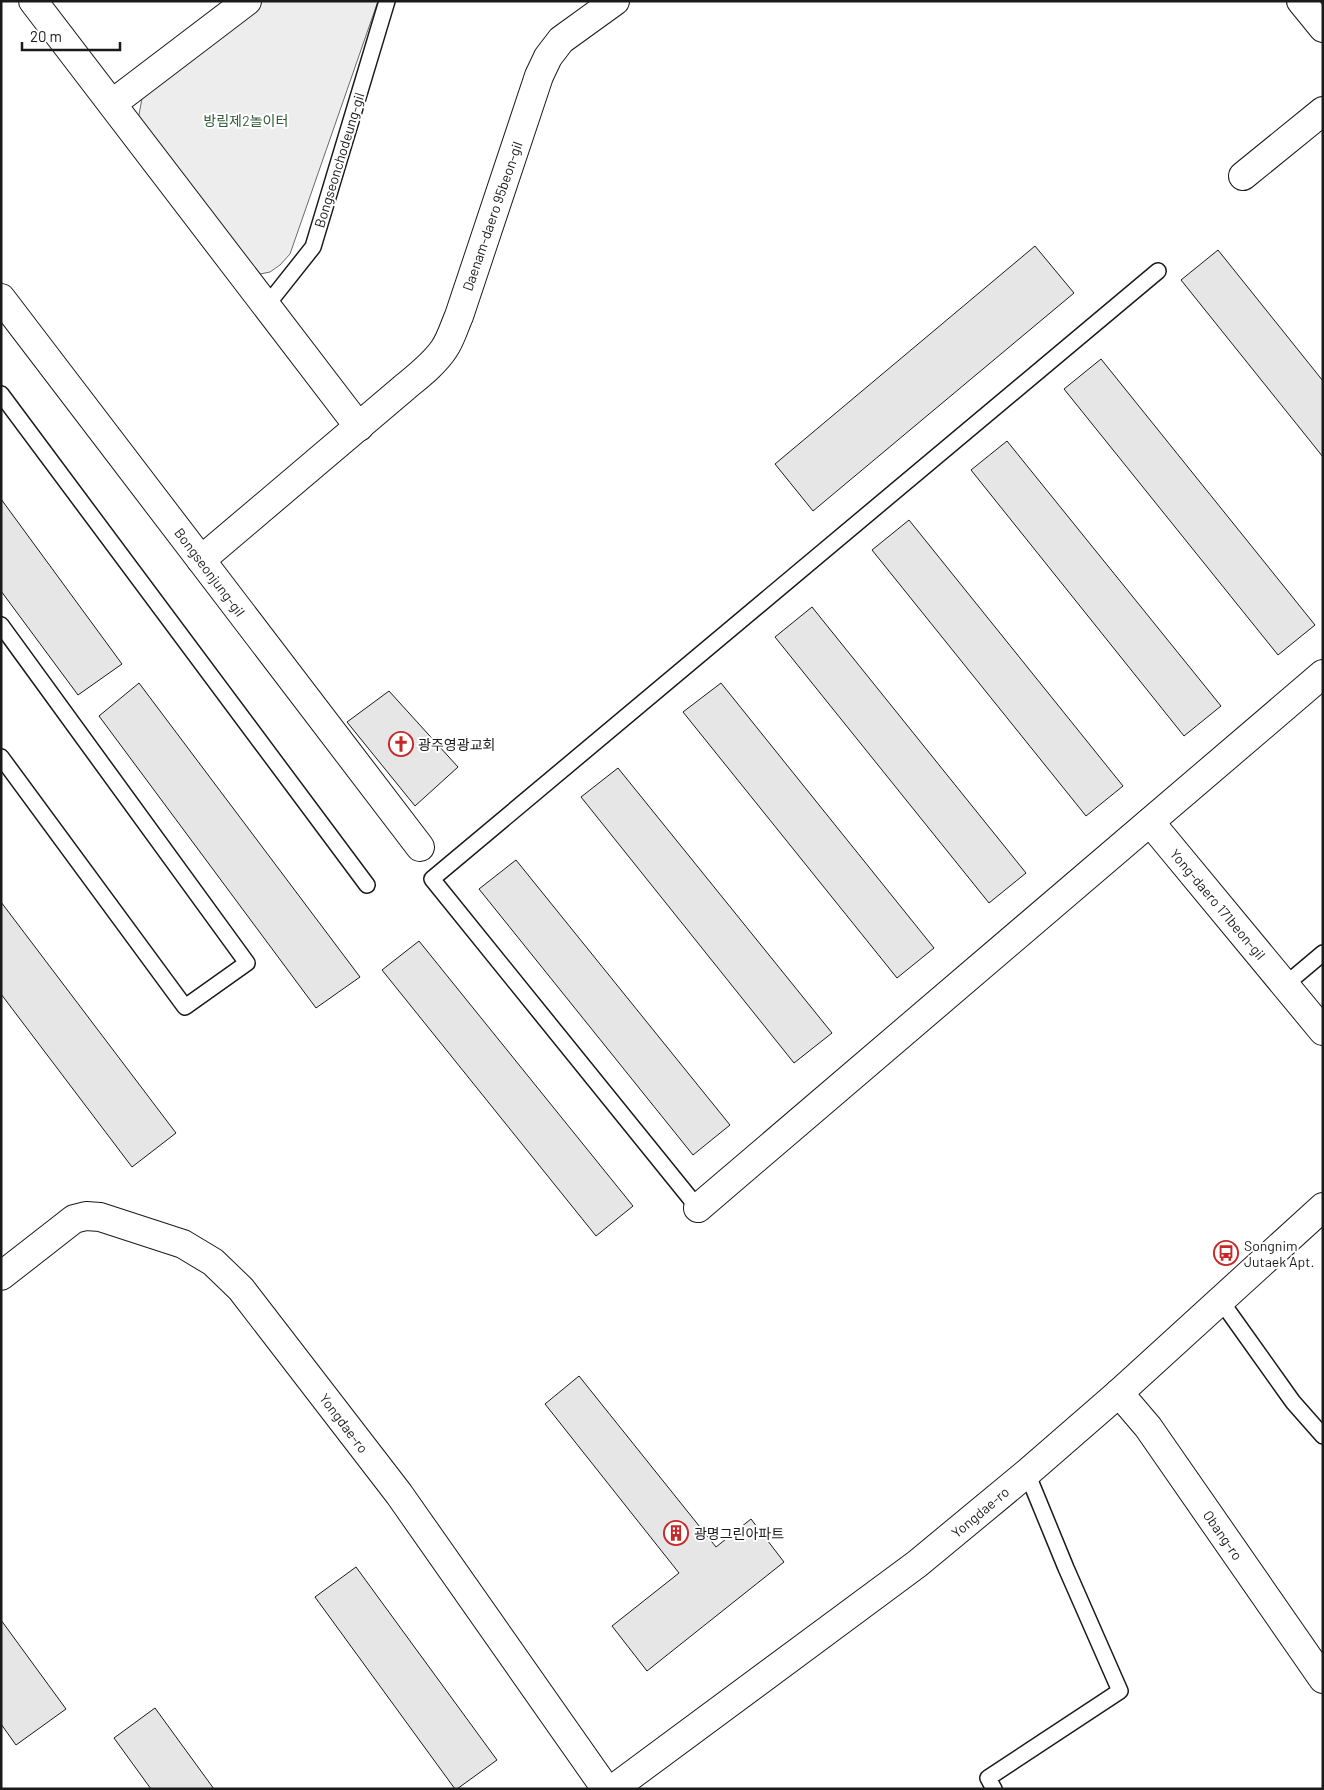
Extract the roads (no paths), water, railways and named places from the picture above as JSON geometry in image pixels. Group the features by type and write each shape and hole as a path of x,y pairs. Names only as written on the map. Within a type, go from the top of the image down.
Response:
{"street":[{"path":"33,1 268,305 359,427"},
{"path":"113,103 247,1"},
{"name":"Daenam-daero 95beon-gil","path":"201,560 426,369 443,350 450,339 459,316 539,76 548,57 561,40 615,1"},
{"path":"1301,1 1323,28"},
{"path":"1243,176 1323,111"},
{"name":"Bongseonjung-gil","path":"1,298 420,847"},
{"path":"698,1208 1323,674"},
{"name":"Yong-daero 171beon-gil","path":"1150,822 1323,1031"},
{"name":"Yongdae-ro","path":"613,1789 905,1574 1027,1473 1119,1393 1323,1207"},
{"name":"Yongdae-ro","path":"1,1276 74,1219 86,1216 100,1217 183,1244 213,1262 241,1288 399,1494 606,1789"},
{"name":"Obang-ro","path":"1119,1393 1148,1427 1323,1679"}],"lane":[{"name":"Bongseonchodeung-gil","path":"268,305 313,247 387,1"},
{"path":"698,1208 432,880 1158,271"},
{"path":"1,394 367,885"},
{"path":"1,625 247,963 185,1007 1,757"},
{"path":"1285,985 1323,953"},
{"path":"1221,1301 1293,1402 1323,1436"},
{"path":"994,1789 988,1778 1120,1692 1027,1473"}],"place":[{"name":"광주영광교회","path":"401,744"},
{"name":"Songnim Jutaek Apt.","path":"1226,1253"},
{"name":"광명그린아파트","path":"676,1533"}],"park label":[{"name":"방림제2놀이터","path":"246,120"}]}
